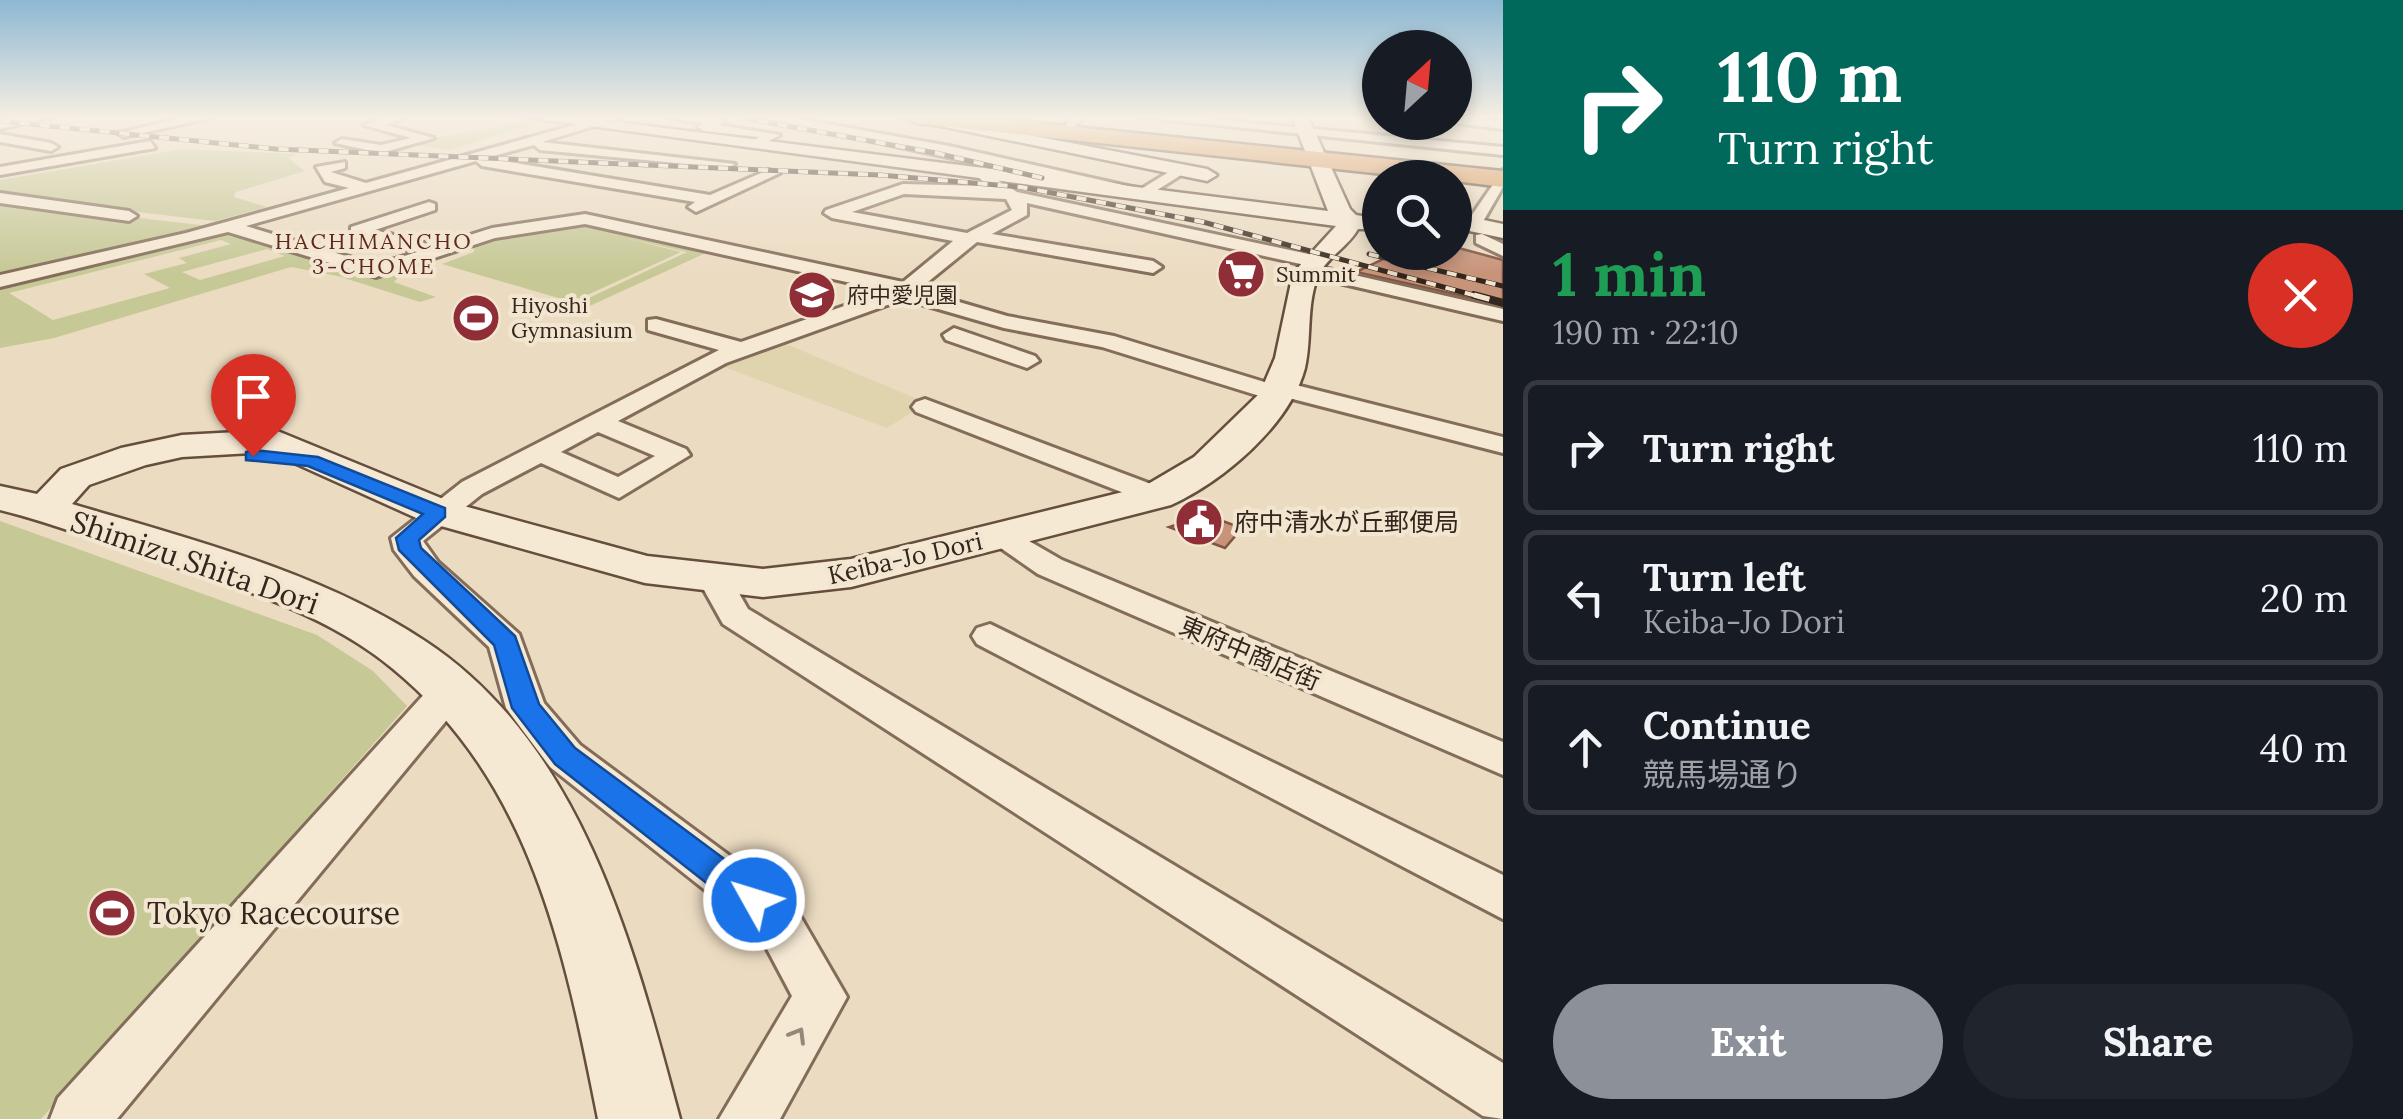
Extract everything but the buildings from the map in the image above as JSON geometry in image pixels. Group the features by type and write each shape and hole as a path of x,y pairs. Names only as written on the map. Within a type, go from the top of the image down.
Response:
{"highway":[{"path":"1432,169 1502,176"}],"street":[{"path":"324,169 321,170 330,179 373,181 399,180 427,169"},
{"path":"553,169 713,200"},
{"path":"943,169 1143,194 1351,209"},
{"path":"1026,169 1143,194 1182,170"},
{"path":"1179,169 1238,180"},
{"path":"1278,391 1310,266 1348,230 1351,209 1324,169"},
{"path":"641,230 774,173"},
{"path":"983,174 1018,200 1021,212"},
{"path":"1485,236 1502,176"},
{"path":"0,281 227,226 373,181"},
{"path":"672,194 696,183"},
{"path":"591,198 624,184"},
{"path":"746,185 778,190"},
{"path":"1153,267 832,212 903,189 1005,193 1503,315"},
{"path":"0,198 129,216"},
{"path":"429,207 357,231 435,251"},
{"path":"748,1119 821,997 775,918 565,756 526,708 506,642 410,550 407,538 472,488 740,349 904,291 974,238 1021,212 1090,221 1111,216"},
{"path":"227,226 376,271 492,233 568,218 641,230 904,291 1023,326 1106,340 1278,391 1503,444"},
{"path":"656,324 740,349"},
{"path":"987,347 1023,326"},
{"path":"954,335 1027,360"},
{"name":"Keiba-Jo Dori","path":"24,493 190,460 229,456 312,461 438,512 644,568 716,581 804,581 1158,496 1196,477 1278,391"},
{"path":"925,407 1158,496"},
{"path":"540,452 619,489 676,455 598,422"},
{"name":"Shimizu Shita Dori","path":"24,493 257,578 340,613 390,642 451,690 487,727 528,782 567,858 600,951 640,1119"},
{"name":"東府中商店街","path":"1003,534 1050,567 1503,760"},
{"path":"716,581 735,616 1503,1096"},
{"path":"990,636 1503,898"},
{"path":"79,1119 451,690"}],"shaded area":[{"path":"774,339 927,403 887,428 719,365"}],"green space":[{"path":"63,169 305,171 236,192 234,197 267,207 215,221 0,196 0,180"},
{"path":"0,202 218,227 0,280"},
{"path":"587,225 708,252 572,314 566,312 576,304 687,252 620,237 681,252 572,302 442,264 474,252 474,247 515,233"},
{"path":"225,230 384,278 401,274 394,282 436,297 420,302 338,276 291,267 54,338 0,348 0,282","holes":["221,240 231,244 179,258 187,263 144,274 170,288 53,320 9,293","267,249 285,256 200,280 182,272"]},
{"name":"Tokyo Racecourse","path":"0,521 317,635 373,671 407,706 41,1119 0,1119"}],"railway":[{"path":"746,169 1021,187 1203,222 1484,298"},
{"path":"1005,169 1042,178"},
{"path":"1436,270 1503,286"},
{"path":"1474,295 1503,303"}],"place":[{"name":"Summit","path":"1241,274"},
{"name":"府中愛児園","path":"812,295"},
{"name":"Hiyoshi Gymnasium","path":"476,318"},
{"name":"府中清水が丘郵便局","path":"1199,522"},
{"name":"Tokyo Racecourse","path":"112,913"}],"district":[{"name":"HACHIMANCHO 3-CHOME","path":"374,254"}],"route":[{"path":"253,456 312,461 438,512 407,538 410,550 506,642 526,708 565,756 754,900"}]}
